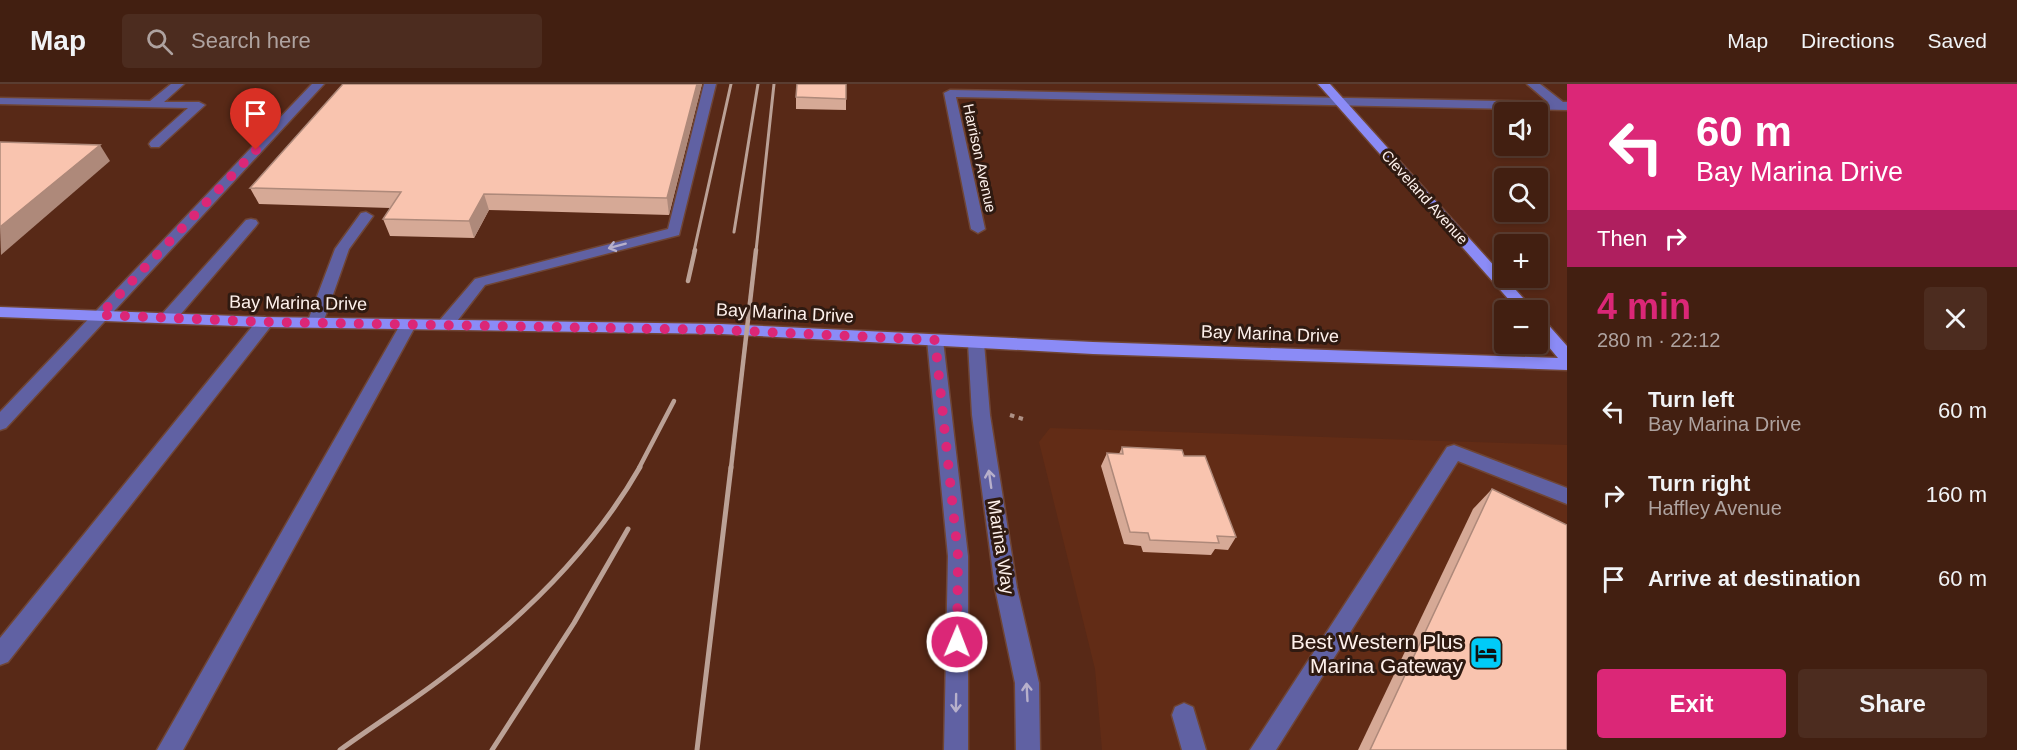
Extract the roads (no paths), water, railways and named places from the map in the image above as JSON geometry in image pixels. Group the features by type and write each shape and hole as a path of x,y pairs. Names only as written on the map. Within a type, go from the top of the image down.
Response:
{"main road":[{"name":"Cleveland Avenue","path":"1324,84 1517,300"},
{"name":"Bay Marina Drive","path":"0,312 265,322 712,329 976,343 1567,364"},
{"path":"1548,335 1567,357"}],"street":[{"path":"153,105 178,84"},
{"path":"0,423 318,84"},
{"path":"445,325 480,282 674,232 710,84"},
{"path":"1133,84 1141,98"},
{"path":"1533,84 1563,106"},
{"path":"957,90 1141,98 1563,106"},
{"name":"Harrison Avenue","path":"957,90 978,229"},
{"path":"0,101 199,105 155,144"},
{"path":"315,323 342,249 366,216"},
{"path":"168,318 251,223"},
{"path":"0,655 265,322"},
{"path":"169,750 408,325"},
{"path":"935,340 958,556 956,750"},
{"name":"Marina Way","path":"976,343 981,415 1006,588 1026,683 1028,750"},
{"path":"1262,750 1454,452 1567,496"},
{"path":"1184,715 1194,750"}],"railway":[{"path":"694,251 731,84"},
{"path":"734,232 758,84"},
{"path":"756,251 774,84"},
{"path":"688,281 695,250"},
{"path":"731,468 756,250"},
{"path":"639,468 674,401"},
{"path":"340,750 470,657 525,609 576,556 599,528 640,467"},
{"path":"697,750 731,467"},
{"path":"492,750 574,623 628,529"}],"place":[{"name":"Best Western Plus Marina Gateway","path":"1486,653"}]}
